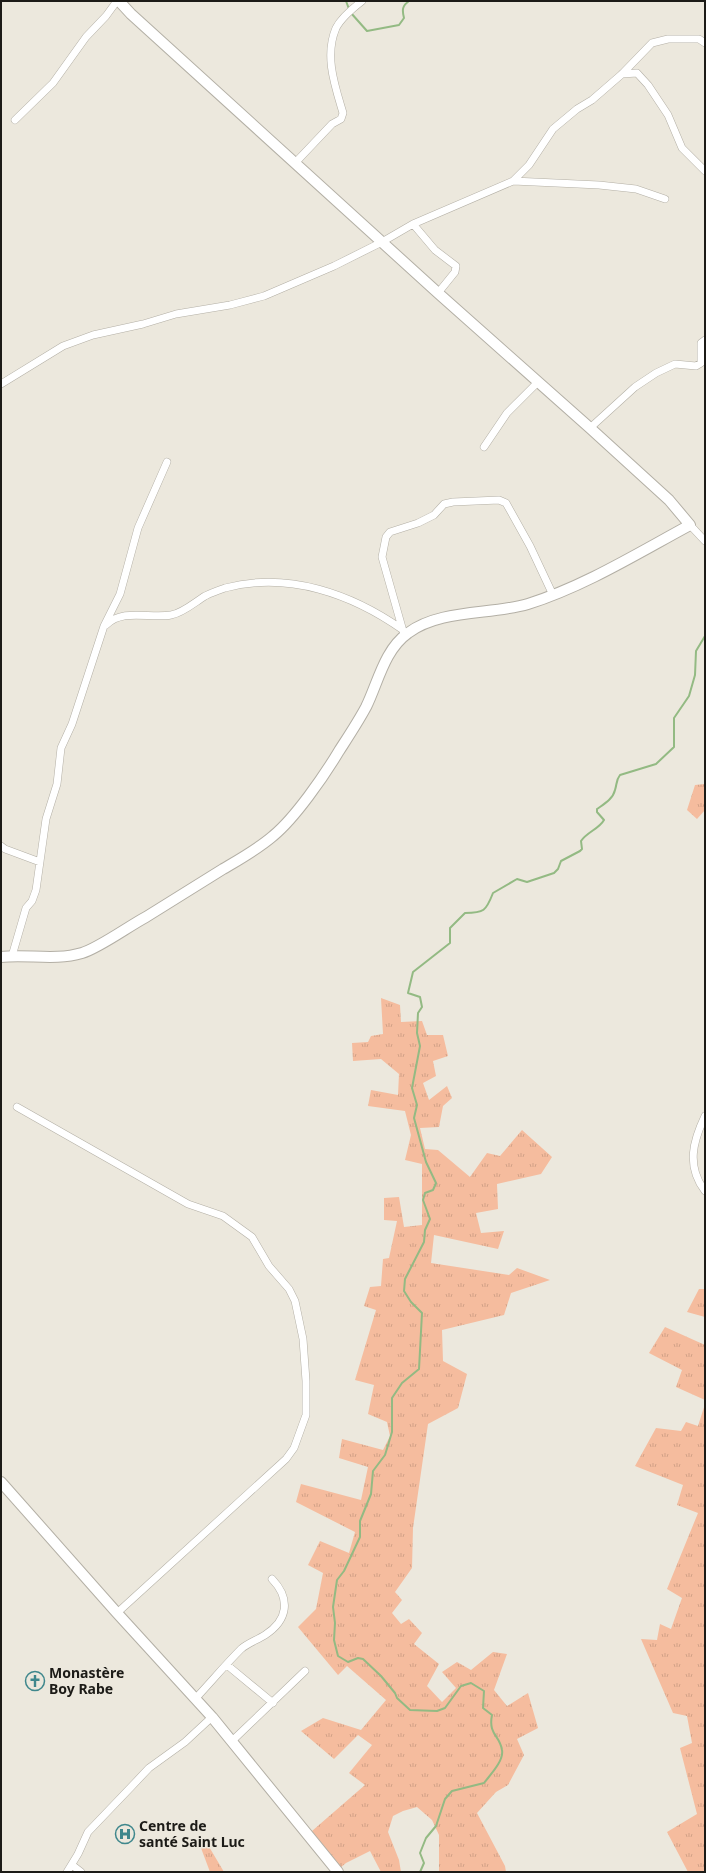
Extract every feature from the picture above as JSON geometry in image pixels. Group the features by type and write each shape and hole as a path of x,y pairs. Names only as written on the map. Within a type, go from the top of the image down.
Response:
{"street":[{"path":"15,120 53,83 86,37 118,1 438,293 669,500 705,541"},
{"path":"295,163 332,124 341,119 343,113 332,74 332,44 336,28 362,1"},
{"path":"1,384 63,346 93,335 143,324 176,314 230,305 264,296 334,266 382,242 413,224 513,181 529,165 553,130 577,109 592,100 622,74 652,43 668,39 699,39 705,43"},
{"path":"622,74 637,73 648,85 668,115 682,148 705,171"},
{"path":"513,181 599,185 636,189 665,199"},
{"path":"413,224 436,250 456,266 455,272 438,293"},
{"path":"590,428 635,386 656,373 675,364 696,366 700,362 701,343 705,340"},
{"path":"484,447 507,413 538,382"},
{"path":"12,956 26,908 32,901 36,890 46,819 57,784 61,748 72,724 104,626 120,594 138,528 167,462"},
{"path":"405,632 382,557 386,537 390,532 418,523 434,515 444,504 453,502 499,500 506,503 530,546 554,595"},
{"path":"1,957 12,956 54,958 85,952 251,852 273,836 285,825 330,767 366,708 383,667 394,646 405,632 436,620 525,605 554,595 628,559 690,525"},
{"path":"104,626 109,621 125,616 170,615 207,595 220,590 265,582 289,583 338,594 382,615 405,632"},
{"path":"1,846 5,849 40,862"},
{"path":"17,1107 188,1204 223,1216 252,1237 269,1266 289,1289 295,1301 303,1338 306,1381 306,1415 294,1448 286,1459 117,1613"},
{"path":"705,1116 696,1136 692,1156 700,1184 705,1191"},
{"path":"1,1482 117,1613 212,1717 338,1872"},
{"path":"195,1699 247,1644 271,1631 281,1620 284,1607 284,1595 281,1588 272,1579"},
{"path":"227,1665 273,1703"},
{"path":"232,1741 305,1671"},
{"path":"67,1872 88,1832 149,1768 186,1742 212,1717"},
{"path":"72,1865 81,1872"}],"green space":[{"path":"705,784 705,810 697,819 687,810 695,785"},
{"path":"381,998 400,1005 401,1022 422,1021 427,1035 443,1035 448,1056 433,1061 436,1076 423,1083 429,1100 447,1086 452,1098 443,1106 439,1127 420,1128 425,1149 438,1150 470,1177 487,1153 500,1156 522,1130 552,1157 541,1174 497,1184 498,1209 476,1213 481,1233 504,1231 498,1249 434,1235 431,1263 509,1275 517,1268 550,1280 511,1293 504,1315 442,1330 443,1361 467,1374 458,1408 428,1424 413,1528 412,1568 395,1592 402,1600 392,1613 401,1624 409,1619 422,1633 414,1644 439,1664 427,1686 442,1702 456,1688 442,1672 457,1662 471,1670 493,1652 507,1654 494,1690 507,1706 528,1693 538,1728 517,1739 524,1755 508,1785 496,1792 477,1813 505,1866 506,1872 439,1872 439,1835 432,1820 417,1807 393,1816 388,1832 399,1860 401,1872 381,1872 370,1851 346,1863 340,1868 344,1872 331,1872 312,1831 365,1785 349,1773 372,1745 358,1735 334,1759 301,1731 323,1718 361,1730 386,1700 347,1666 338,1675 298,1627 316,1609 323,1573 308,1565 320,1541 349,1553 355,1532 296,1502 301,1484 361,1500 368,1467 339,1458 342,1439 383,1450 390,1436 387,1422 368,1414 374,1385 355,1380 376,1310 364,1306 370,1287 381,1286 383,1259 389,1258 397,1221 384,1220 384,1198 399,1197 404,1227 422,1225 422,1164 405,1160 411,1135 405,1111 368,1106 371,1090 398,1095 399,1074 381,1059 353,1061 352,1043 368,1042 371,1036 383,1034"},
{"path":"699,1289 705,1289 705,1317 687,1312"},
{"path":"665,1327 705,1345 705,1400 676,1387 682,1370 649,1353"},
{"path":"705,1404 705,1872 688,1872 667,1832 697,1814 680,1748 692,1743 687,1716 673,1713 641,1639 657,1640 660,1624 671,1629 682,1598 667,1589 698,1513 677,1505 683,1485 635,1466 656,1428 681,1431 686,1422 698,1426"},
{"path":"208,1845 224,1872 210,1872 201,1848"}],"waterway":[{"path":"346,1 349,9"},
{"path":"351,13 367,31 399,25 404,18 404,6 409,1"},
{"path":"420,1872 424,1863 420,1853 426,1838 436,1826 445,1799 452,1791 484,1783 499,1763 502,1750 501,1745 493,1731 491,1722 492,1715 483,1708 484,1691 471,1683 461,1686 445,1708 437,1711 410,1710 397,1698 395,1693 381,1676 363,1659 358,1658 348,1662 338,1656 334,1640 335,1623 333,1607 337,1580 344,1571 360,1537 360,1521 371,1494 373,1471 385,1455 392,1432 392,1398 402,1383 419,1369 422,1313 411,1302 404,1291 405,1279 424,1242 425,1230 430,1219 423,1200 425,1193 433,1190 436,1183 426,1162 414,1118 417,1105 412,1088 420,1046 417,1033 418,1013 422,1007 420,997 408,993 413,972 450,943 450,928 465,913 484,910 493,893 517,879 527,882 554,873 558,869 561,861 582,849 581,841 586,835 602,823 604,820 597,812 597,809 612,796 620,775 656,764 674,747 674,718 689,696 695,675 696,651 705,636"}],"place":[{"name":"Monastère Boy Rabe","path":"35,1681"},
{"name":"Centre de santé Saint Luc","path":"125,1834"}]}
